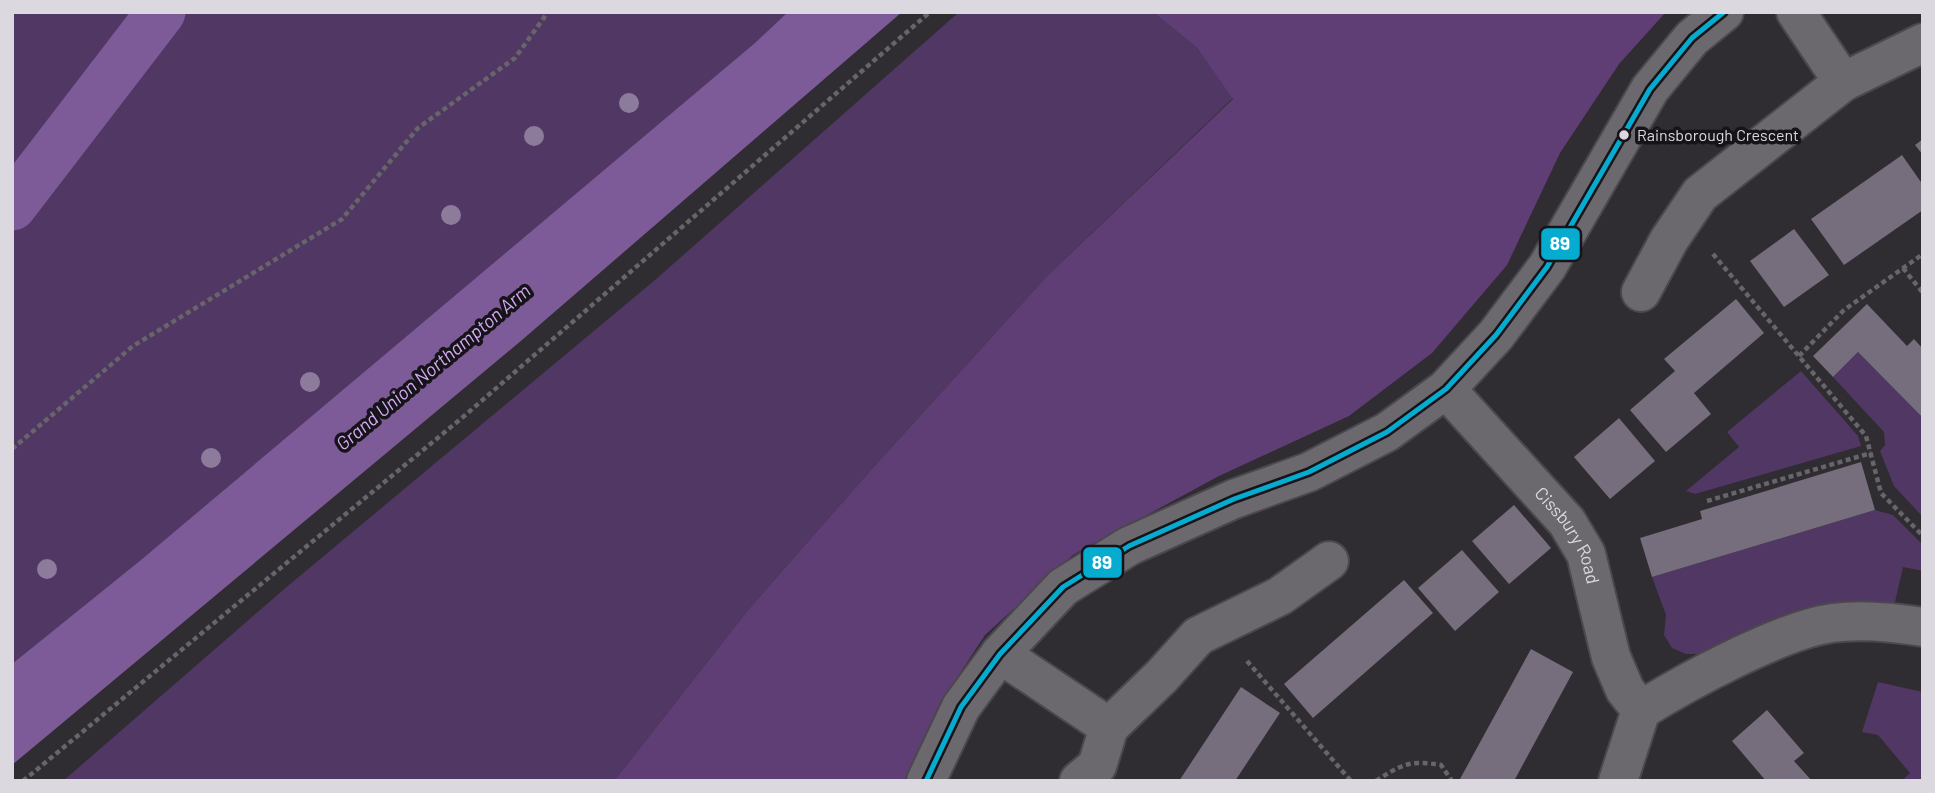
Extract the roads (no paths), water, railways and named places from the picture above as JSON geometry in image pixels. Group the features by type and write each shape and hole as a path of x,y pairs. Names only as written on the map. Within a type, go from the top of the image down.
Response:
{"street":[{"path":"926,781 961,707 1000,654 1063,587 1129,546 1234,499 1310,472 1387,432 1446,389 1496,335 1547,267 1650,89 1692,38 1724,12"},
{"path":"1796,12 1843,82"},
{"path":"1642,292 1700,194 1843,82 1923,43"},
{"name":"Cissbury Road","path":"1446,389 1567,522 1586,554 1611,657 1625,690 1641,710"},
{"path":"1079,781 1097,766 1109,727 1162,676 1198,636 1280,596 1329,561"},
{"path":"1618,781 1641,710 1785,635 1831,623 1891,622 1923,628"},
{"path":"1000,654 1109,727"}],"water":[{"name":"Grand Union Northampton Arm","path":"788,12 902,12 522,340 12,765 12,664 141,560 755,43"}],"waterway":[{"path":"12,206 161,12"}],"place":[{"name":"Rainsborough Crescent","path":"1624,135"}]}
